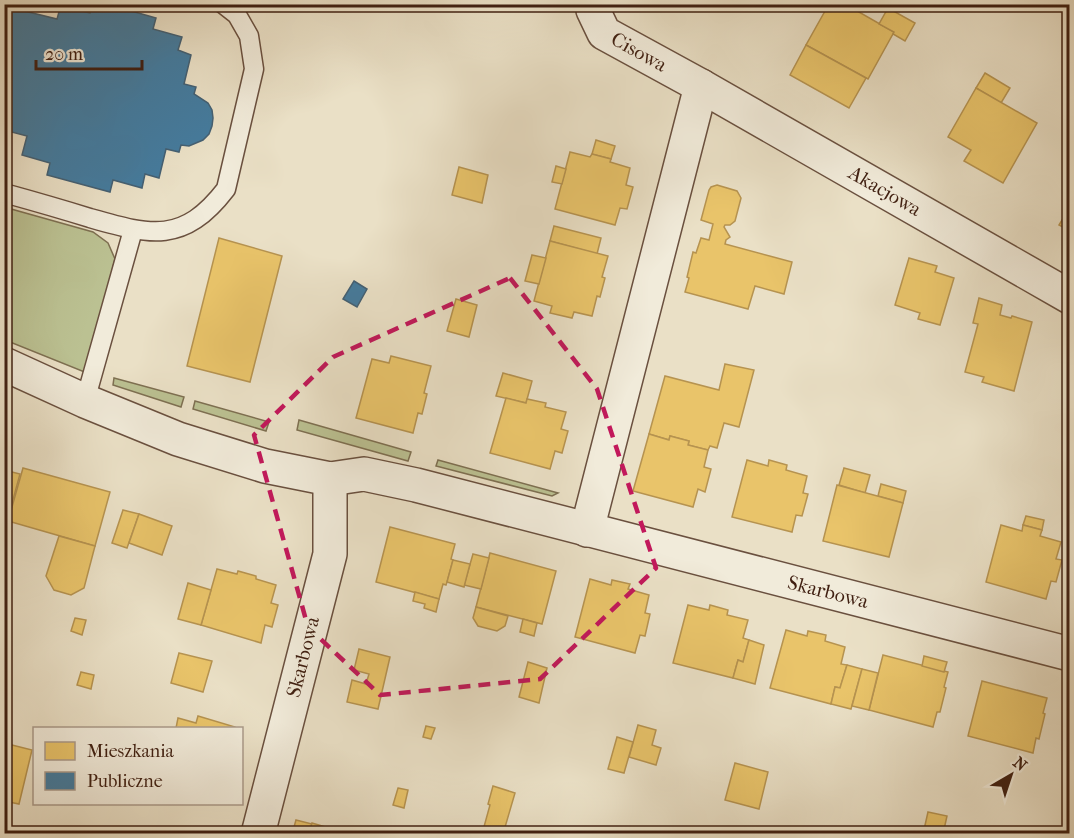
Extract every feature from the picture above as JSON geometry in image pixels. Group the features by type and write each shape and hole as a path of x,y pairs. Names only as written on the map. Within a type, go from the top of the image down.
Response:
{"street":[{"name":"Cisowa","path":"594,4 593,10 604,33 701,86"},
{"name":"Akacjowa","path":"701,86 1070,297"},
{"path":"587,530 701,86"},
{"name":"Skarbowa","path":"4,364 85,401 178,439 266,466 330,479 364,474 416,485 1070,654"},
{"name":"Skarbowa","path":"258,834 330,554 330,479"}],"lane":[{"path":"4,193 133,230 155,232 175,229 198,219 226,189 254,69 249,36 237,15 223,4"},
{"path":"85,401 133,230"}],"highlighted area":[{"path":"510,278 597,389 656,568 540,679 380,695 308,627 254,435 333,357"}],"green space":[{"path":"4,207 93,232 108,243 115,259 87,373 5,340"},
{"path":"114,378 184,397 181,407 113,385"},
{"path":"195,401 269,422 266,431 193,409"},
{"path":"299,420 411,452 408,461 297,430"},
{"path":"438,460 558,493 552,496 436,466"}],"building: Mieszkania":[{"path":"829,4 845,4 894,32 868,79 806,45"},
{"path":"888,8 915,23 905,41 879,24"},
{"path":"806,45 866,78 849,108 790,75"},
{"path":"985,73 1010,88 1001,103 976,88"},
{"path":"976,88 1037,123 1003,183 964,161 971,150 948,137"},
{"path":"596,140 615,146 611,159 592,154"},
{"path":"570,152 611,159 610,162 630,168 626,185 633,187 627,209 620,208 615,225 555,209"},
{"path":"556,166 566,169 562,184 552,182"},
{"path":"459,167 488,175 482,203 452,195"},
{"path":"717,185 737,191 741,198 735,221 724,227 730,237 725,244 792,262 784,294 755,286 748,309 685,292 693,252 696,253 701,238 709,240 713,224 701,220 709,190"},
{"path":"1070,207 1070,231 1059,225"},
{"path":"554,226 601,238 597,254 550,241"},
{"path":"219,238 282,256 250,382 187,366"},
{"path":"550,241 608,256 602,277 605,278 600,297 597,296 592,316 574,312 572,318 550,313 552,306 534,301"},
{"path":"532,255 546,258 539,284 525,281"},
{"path":"909,258 937,266 935,272 954,278 940,325 918,319 920,313 895,305"},
{"path":"979,298 1002,305 1000,315 1032,322 1014,391 982,382 984,377 965,372 978,324 973,323"},
{"path":"456,299 477,305 469,337 447,331"},
{"path":"391,356 431,366 424,393 427,394 422,414 418,413 413,433 356,418 372,359 389,363"},
{"path":"725,364 754,370 739,427 724,423 717,448 710,446 708,450 688,445 689,441 670,436 669,440 649,434 665,376 719,390"},
{"path":"503,373 532,381 526,403 496,396"},
{"path":"506,398 526,403 527,399 546,403 545,407 566,412 561,429 568,431 562,453 555,451 550,469 490,453"},
{"path":"649,434 669,440 670,436 689,441 688,445 708,450 704,467 711,469 705,492 698,489 693,507 633,491"},
{"path":"747,460 768,466 769,460 787,465 786,470 807,476 803,493 808,494 802,516 796,515 792,532 732,517"},
{"path":"23,468 110,492 95,546 8,521"},
{"path":"844,468 870,475 865,493 839,485"},
{"path":"4,470 20,474 8,518 4,517"},
{"path":"881,484 906,491 903,503 878,496"},
{"path":"837,485 903,503 889,557 823,541"},
{"path":"123,510 139,514 127,548 112,543"},
{"path":"139,514 172,526 162,555 129,543"},
{"path":"1026,516 1044,520 1042,530 1023,525"},
{"path":"1001,525 1022,531 1023,525 1042,530 1040,536 1061,542 1056,559 1062,560 1056,582 1051,581 1046,599 986,582"},
{"path":"390,527 455,544 447,582 446,585 443,584 439,599 376,582"},
{"path":"59,536 95,546 84,588 71,595 54,590 46,576"},
{"path":"490,553 556,571 542,624 476,607"},
{"path":"473,554 489,558 481,589 464,585"},
{"path":"453,560 470,564 464,587 447,582"},
{"path":"217,569 237,574 238,571 276,585 271,603 278,605 272,627 265,625 261,643 201,625"},
{"path":"590,579 611,585 612,580 630,584 628,589 649,595 645,613 650,614 645,636 640,635 635,653 575,637"},
{"path":"188,583 211,590 201,625 178,619"},
{"path":"415,592 439,599 436,612 424,608 425,604 413,601"},
{"path":"688,605 709,610 710,605 728,610 727,615 748,620 743,638 749,640 743,662 738,660 733,678 673,663"},
{"path":"476,607 508,616 505,626 497,631 478,626 473,618"},
{"path":"75,618 86,620 82,635 71,631"},
{"path":"523,619 537,623 534,636 520,632"},
{"path":"786,630 807,636 808,631 826,635 825,641 845,647 841,664 847,665 840,688 835,687 831,704 770,688"},
{"path":"749,640 764,645 755,684 733,678 738,660 743,662"},
{"path":"359,649 390,657 378,709 347,702 352,680 366,684 369,674 354,670"},
{"path":"179,653 212,661 203,692 171,683"},
{"path":"883,655 948,672 940,712 937,712 933,727 869,710"},
{"path":"924,656 947,662 944,672 922,666"},
{"path":"528,662 547,668 539,703 519,697"},
{"path":"847,665 862,669 851,709 831,704 835,687 840,688"},
{"path":"862,669 878,673 869,710 852,706"},
{"path":"81,672 94,675 91,689 77,685"},
{"path":"982,681 1047,698 1039,739 1036,738 1033,753 968,736"},
{"path":"198,716 235,727 176,727 178,718 196,723"},
{"path":"638,725 656,730 652,745 661,748 656,765 629,757"},
{"path":"426,726 435,728 431,739 423,737"},
{"path":"617,737 633,742 624,773 608,769"},
{"path":"4,743 32,750 19,804 4,801"},
{"path":"735,763 768,772 759,809 725,800"},
{"path":"493,786 515,793 503,834 482,834 490,805 488,804"},
{"path":"398,788 408,790 404,808 393,805"},
{"path":"928,812 947,816 943,834 923,834"},
{"path":"296,820 312,824 309,834 292,834"},
{"path":"312,823 349,834 309,834"}],"building: Publiczne":[{"path":"92,4 107,4 156,18 153,29 182,37 178,50 191,55 184,84 196,87 194,94 208,103 212,110 212,126 209,134 203,140 189,146 181,145 179,152 166,149 159,178 145,174 142,188 113,180 110,192 47,175 50,163 22,155 27,136 4,130 4,6 57,19 61,5 90,13"},
{"path":"354,281 367,289 357,307 343,299"}]}
